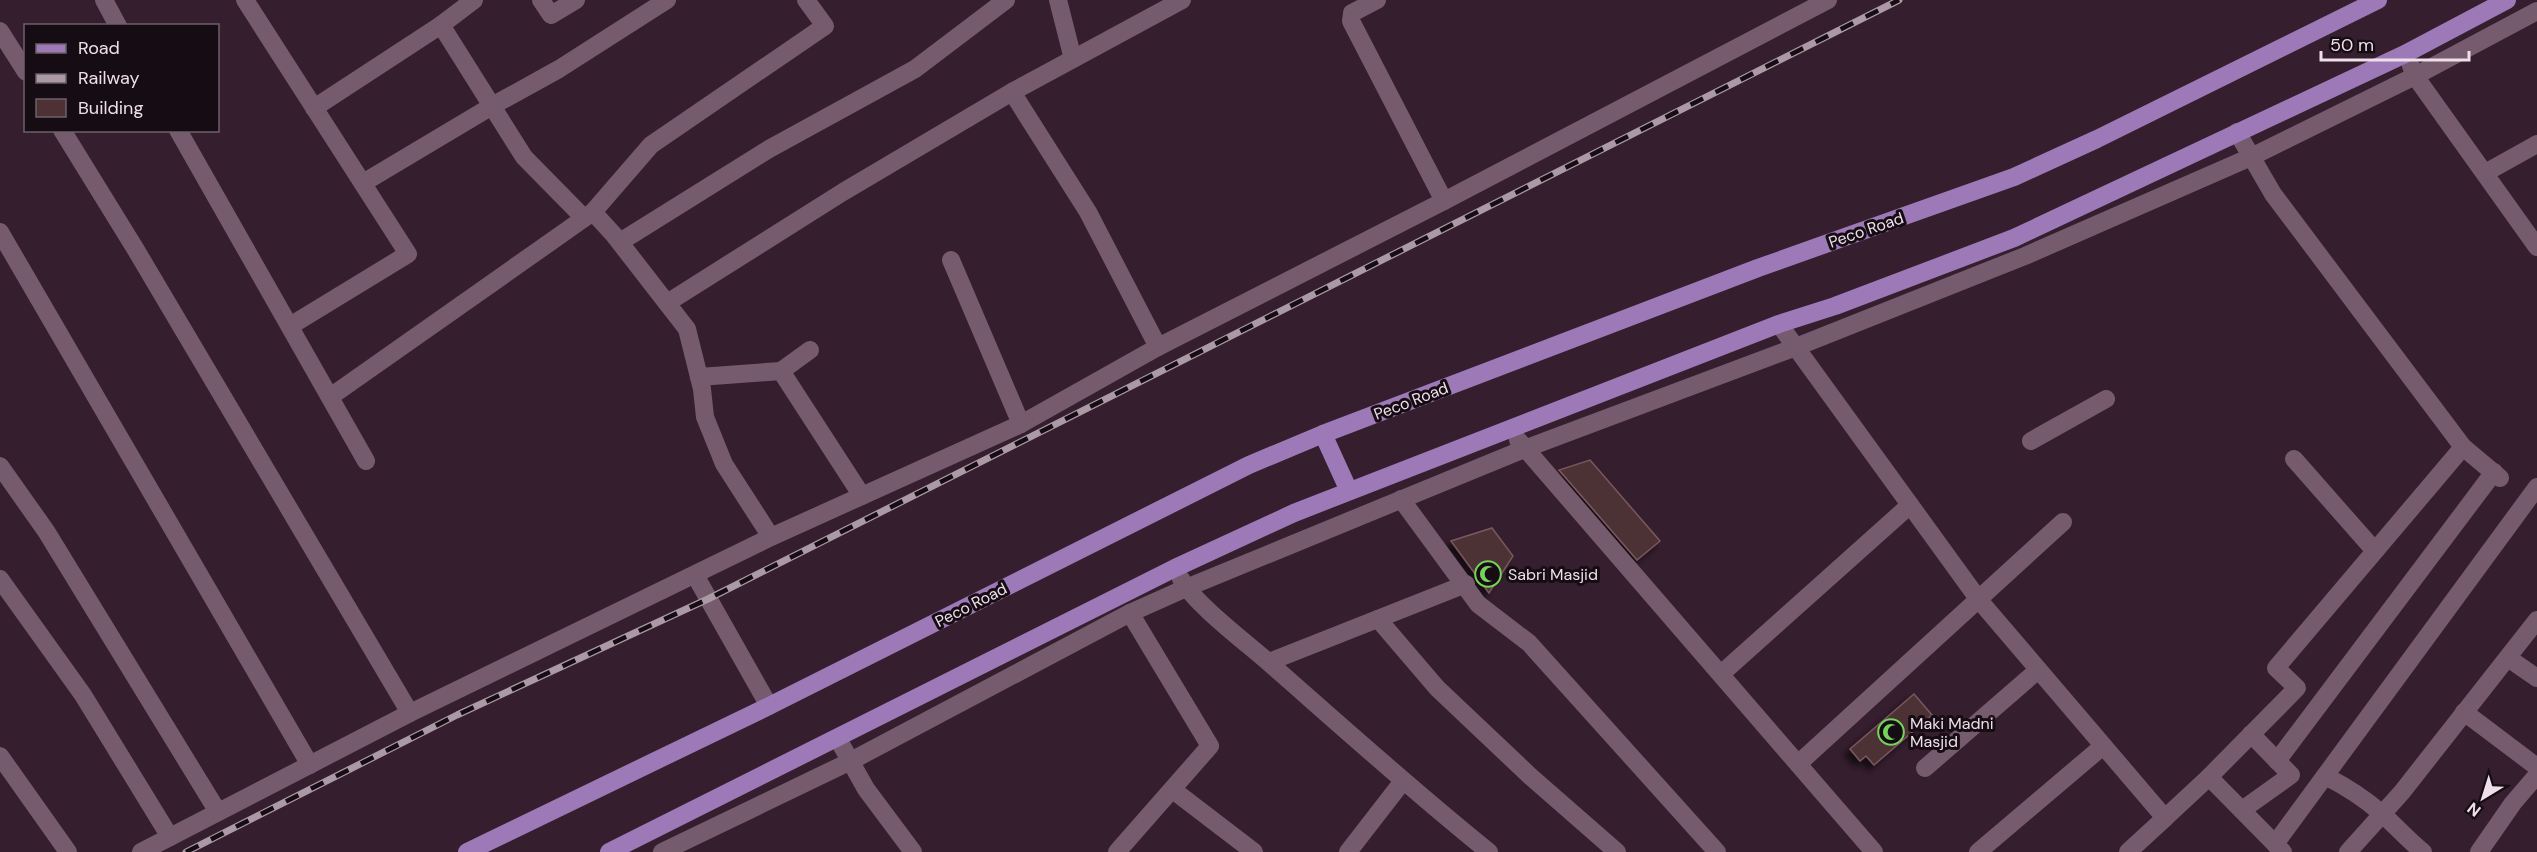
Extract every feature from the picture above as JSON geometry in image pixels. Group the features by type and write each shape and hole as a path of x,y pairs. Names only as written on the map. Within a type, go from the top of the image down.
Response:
{"main road":[{"name":"Peco Road","path":"466,852 769,706 1249,465 1323,434 1758,268 2014,177 2097,139 2378,0"},
{"path":"609,852 1175,568 1349,491 1779,324 1835,306 2014,238 2405,54 2507,0"},
{"path":"1323,434 1349,491"}],"street":[{"path":"104,0 117,24"},
{"path":"245,0 408,254 290,326"},
{"path":"314,108 441,25 474,0"},
{"path":"541,0 551,15 576,0"},
{"path":"363,183 559,69 667,0"},
{"path":"330,397 589,215 651,145 825,26 806,0"},
{"path":"620,242 769,149 915,69 1006,0"},
{"path":"1058,0 1073,59"},
{"path":"667,303 843,192 1012,92 1073,59 1151,8 1182,0"},
{"path":"1377,0 1352,13 1351,21 1444,201"},
{"path":"141,852 410,713 771,537 1021,424 1158,347 1444,201 1828,0"},
{"path":"662,852 849,762 1130,614 1186,588 1524,449 1796,347 2025,256 2251,157 2415,76 2537,11"},
{"path":"441,25 524,157 620,242 687,329 699,377 705,417 724,464 771,537"},
{"path":"0,31 24,69"},
{"path":"2405,54 2415,76 2537,247"},
{"path":"1012,92 1088,212 1158,347"},
{"path":"63,132 142,260 410,713"},
{"path":"179,132 366,461"},
{"path":"2237,132 2273,194 2463,447 2497,475 2277,761"},
{"path":"2485,173 2537,144"},
{"path":"0,232 310,765"},
{"path":"951,260 1021,424"},
{"path":"1779,324 1979,600 2165,818"},
{"path":"699,377 781,371 810,350"},
{"path":"781,371 862,496"},
{"path":"2031,441 2106,399"},
{"path":"1511,428 1524,449 1874,852"},
{"path":"2133,850 2297,688 2276,668 2463,447"},
{"path":"2294,459 2375,551"},
{"path":"0,466 45,531 218,812"},
{"path":"2209,777 2279,848 2325,776 2537,487"},
{"path":"1401,499 1466,584 1478,604 1528,643 1717,852"},
{"path":"1721,674 1910,505"},
{"path":"1798,764 2063,522"},
{"path":"1175,568 1186,588 1403,781 1489,852"},
{"path":"695,575 769,706"},
{"path":"0,579 83,695 170,837"},
{"path":"1269,662 1466,584"},
{"path":"1118,852 1210,746 1130,614"},
{"path":"1378,619 1437,688 1530,776 1617,852"},
{"path":"2348,852 2402,792 2537,620"},
{"path":"2508,658 2537,678"},
{"path":"1925,768 2038,670"},
{"path":"2464,712 2537,767"},
{"path":"2242,810 2290,775 2251,734"},
{"path":"838,739 866,789 913,852"},
{"path":"1978,852 2103,746"},
{"path":"0,756 68,852"},
{"path":"2479,852 2513,803 2537,775"},
{"path":"2325,776 2347,788 2382,813 2404,837 2423,852"},
{"path":"1348,852 1403,781"},
{"path":"1173,790 1254,852"}],"building":[{"path":"1590,460 1660,541 1637,560 1559,470"},
{"name":"Sabri Masjid","path":"1492,528 1513,556 1489,593 1451,541"},
{"name":"Maki Madni Masjid","path":"1914,694 1932,715 1874,765 1866,756 1860,761 1850,749"}],"railway":[{"path":"186,852 457,715 708,599 1899,0"}],"place":[{"name":"Sabri Masjid","path":"1488,574"},
{"name":"Maki Madni Masjid","path":"1891,732"}]}
